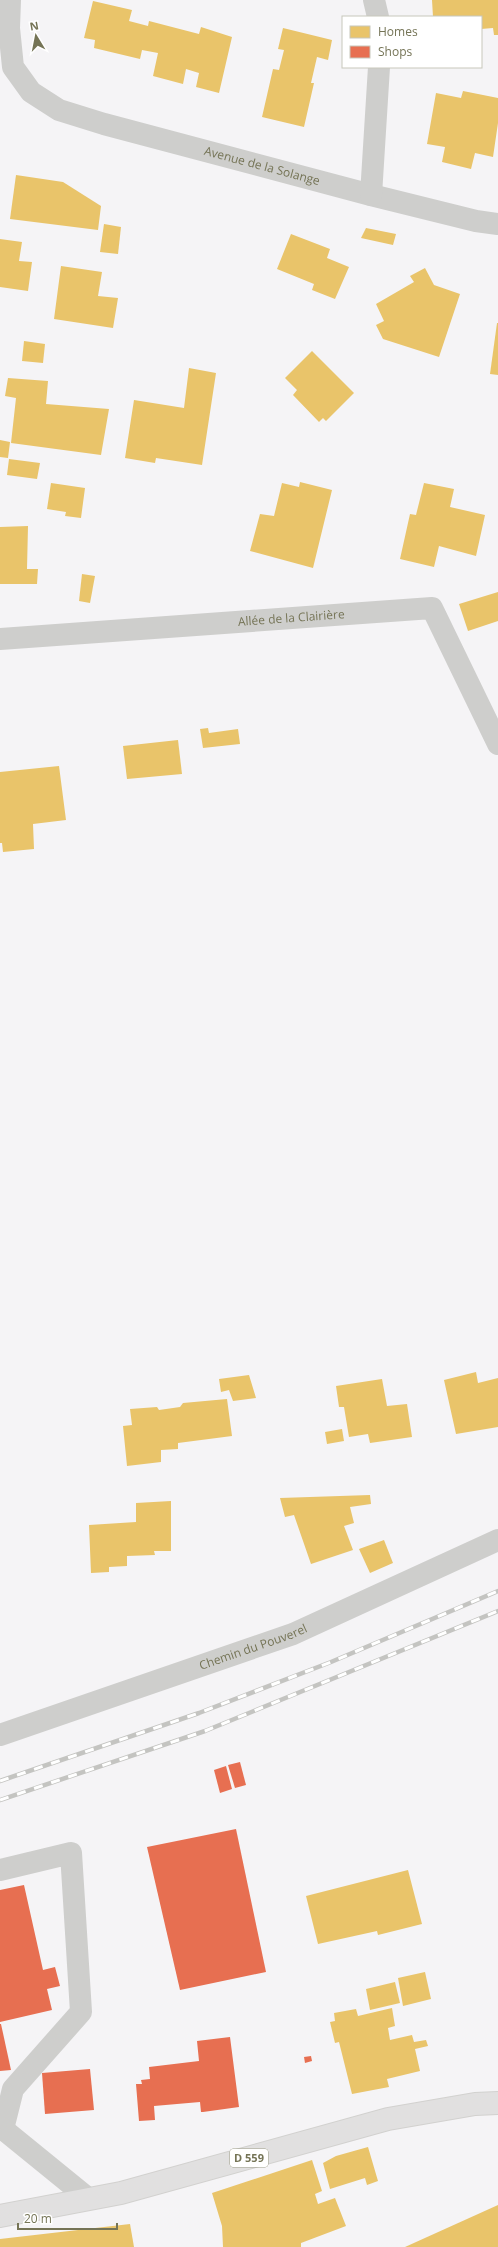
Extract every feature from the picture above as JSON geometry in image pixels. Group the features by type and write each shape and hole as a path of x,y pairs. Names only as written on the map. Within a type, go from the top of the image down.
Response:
{"main road":[{"name":"D 559","path":"0,2216 121,2193 388,2119 475,2104 498,2103"}],"street":[{"name":"Avenue de la Solange","path":"10,0 9,28 13,66 32,92 60,110 104,124 371,195 476,221 498,224"},
{"path":"374,0 378,16"},
{"path":"371,195 379,68"},
{"name":"Allée de la Clairière","path":"0,639 432,608 498,744"},
{"name":"Chemin du Pouverel","path":"0,1736 294,1634 498,1540"},
{"path":"0,1870 71,1854 81,2012 13,2090 2,2129 89,2199"}],"building: Homes":[{"path":"432,0 498,0 498,35 494,35 493,28 482,29 482,16 433,16"},
{"path":"93,1 132,10 129,21 148,26 149,21 199,34 201,27 232,37 219,93 196,87 199,73 186,69 183,84 153,76 158,53 142,50 140,59 94,48 95,40 84,38"},
{"path":"283,28 332,40 328,60 317,57 311,83 314,83 304,127 262,117 273,69 279,70 284,50 278,49"},
{"path":"463,91 498,98 498,123 493,157 475,153 471,169 442,162 445,147 427,144 436,93 461,98"},
{"path":"16,175 63,182 101,206 98,230 10,219"},
{"path":"104,224 121,227 118,254 100,252"},
{"path":"366,228 396,234 393,245 361,238"},
{"path":"291,234 330,249 327,258 349,267 335,299 312,290 314,284 277,269"},
{"path":"0,239 22,242 19,261 32,262 28,291 0,287"},
{"path":"61,266 102,272 98,296 118,298 113,328 54,319"},
{"path":"425,268 434,285 460,294 439,357 383,339 376,325 384,321 376,304 414,282 410,276"},
{"path":"498,323 498,375 490,374"},
{"path":"24,341 45,344 43,363 22,361"},
{"path":"312,351 354,393 326,421 323,418 319,422 293,395 297,390 285,378"},
{"path":"189,368 216,373 202,465 156,458 155,463 125,458 134,400 184,408"},
{"path":"8,378 48,381 46,404 109,409 101,455 11,443 16,398 5,396"},
{"path":"0,440 10,442 8,458 0,457"},
{"path":"9,459 40,463 37,479 7,475"},
{"path":"300,482 332,490 313,568 250,551 260,514 274,516 282,483 299,487"},
{"path":"51,483 85,488 81,518 65,516 66,512 47,509"},
{"path":"424,483 454,489 450,507 485,515 476,556 439,546 434,567 400,559 410,514 416,515"},
{"path":"28,526 27,569 38,569 37,584 0,584 0,527"},
{"path":"82,574 95,576 90,603 79,601"},
{"path":"498,592 498,621 468,631 459,604"},
{"path":"208,728 209,733 238,729 240,744 203,748 200,729"},
{"path":"178,740 182,774 127,779 123,746"},
{"path":"59,766 66,820 33,824 34,849 3,852 2,843 0,843 0,772"},
{"path":"476,1372 478,1383 498,1378 498,1427 456,1434 444,1380"},
{"path":"249,1375 256,1398 233,1401 229,1390 221,1392 219,1379"},
{"path":"382,1379 387,1406 407,1404 412,1437 370,1443 368,1434 349,1437 344,1407 339,1407 336,1386"},
{"path":"227,1399 232,1436 178,1443 178,1449 161,1450 161,1462 127,1466 123,1426 132,1425 130,1409 157,1407 159,1410 180,1407 183,1403"},
{"path":"342,1429 344,1441 327,1444 325,1432"},
{"path":"370,1495 371,1504 350,1507 354,1523 344,1526 353,1550 311,1564 294,1515 285,1517 280,1498"},
{"path":"171,1501 171,1551 154,1551 155,1555 127,1556 127,1566 109,1567 109,1572 91,1573 89,1525 136,1522 136,1503"},
{"path":"384,1540 393,1563 370,1573 359,1549"},
{"path":"408,1870 422,1924 378,1935 377,1931 318,1944 306,1896"},
{"path":"425,1972 431,1999 403,2006 398,1978"},
{"path":"395,1982 400,2003 370,2010 366,1989"},
{"path":"392,2008 395,2026 388,2028 390,2040 412,2035 414,2042 426,2040 428,2046 415,2049 420,2071 387,2079 389,2087 352,2094 339,2042 335,2043 330,2022 335,2021 334,2013 356,2009 358,2016"},
{"path":"368,2147 378,2181 367,2185 365,2178 330,2189 323,2163 336,2156"},
{"path":"312,2160 322,2191 315,2194 318,2204 335,2198 346,2226 301,2243 301,2247 223,2247 222,2226 212,2193"},
{"path":"498,2205 498,2247 405,2247"},
{"path":"130,2224 134,2247 0,2247 0,2239"}],"building: Shops":[{"path":"240,1762 246,1785 235,1788 228,1765"},
{"path":"226,1766 232,1789 220,1793 214,1770"},
{"path":"236,1829 266,1972 180,1990 147,1847"},
{"path":"24,1885 43,1970 55,1967 60,1986 47,1989 52,2010 0,2022 0,1890"},
{"path":"1,2024 11,2070 0,2071"},
{"path":"230,2037 239,2107 201,2112 200,2102 154,2106 155,2120 139,2121 136,2084 142,2084 141,2080 150,2079 149,2067 199,2061 197,2041"},
{"path":"311,2056 312,2061 305,2063 304,2057"},
{"path":"90,2069 94,2110 45,2114 42,2073"}],"railway":[{"path":"0,1781 199,1713 331,1662 498,1591"},
{"path":"0,1800 205,1731 498,1611"}]}
